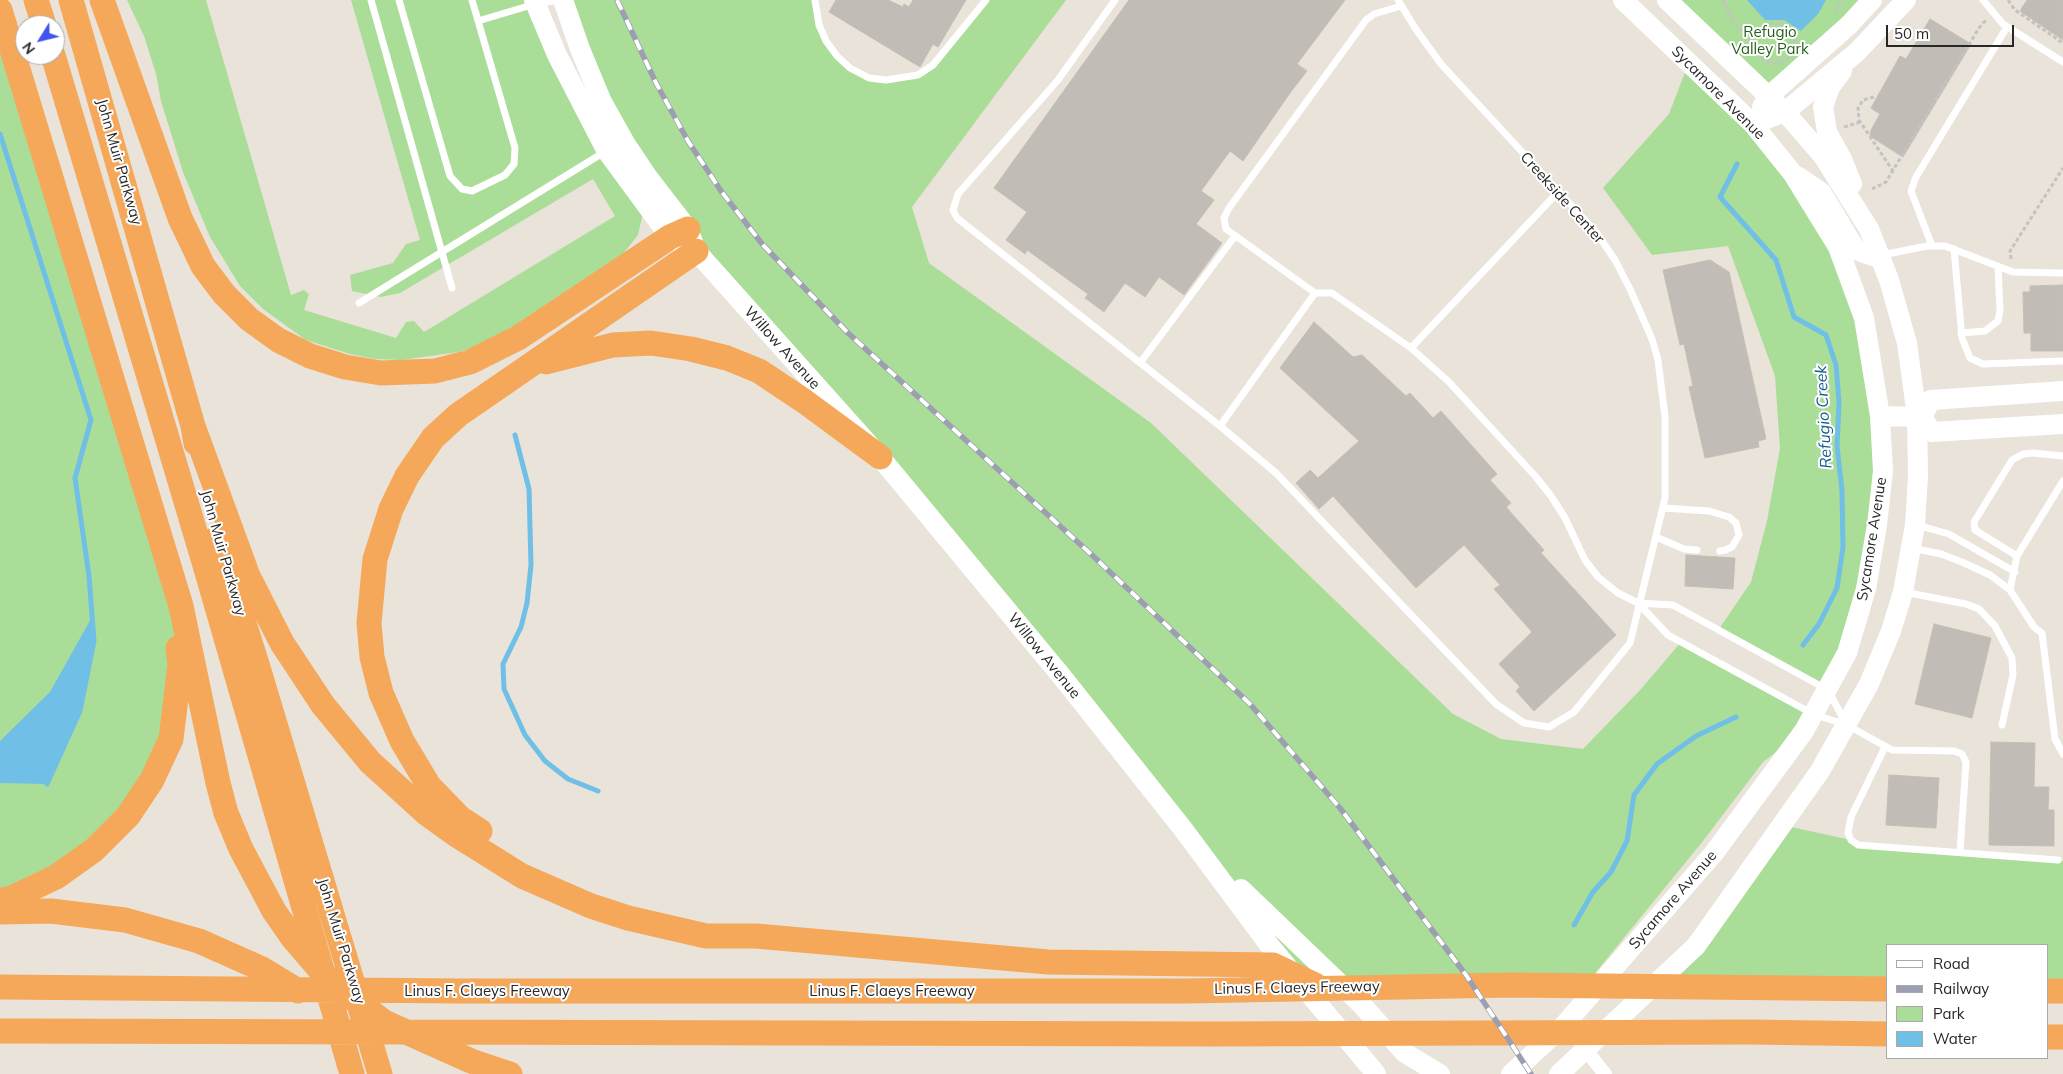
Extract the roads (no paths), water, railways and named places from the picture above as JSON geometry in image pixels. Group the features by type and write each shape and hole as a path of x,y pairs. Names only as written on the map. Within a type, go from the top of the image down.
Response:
{"highway":[{"path":"36,0 41,15"},
{"name":"John Muir Parkway","path":"71,0 193,426 206,503 380,1074"},
{"path":"102,0 180,218 203,266 224,294 250,320 278,340 310,356 345,368 381,373 426,372 470,362 518,338 685,239"},
{"path":"0,10 181,606 218,783 226,813 241,849 274,911 292,937 329,980 384,1022 471,1061 510,1074"},
{"name":"John Muir Parkway","path":"56,65 204,562 352,1074"},
{"path":"685,239 526,368 458,415 433,438 407,476 391,509 375,559 370,623 372,657 381,693 402,741 429,786 460,818 508,849 579,885 653,913 756,936"},
{"path":"526,368 613,346 652,343 691,349 727,358 758,371 804,401 880,457"},
{"path":"193,426 233,540 259,600 301,674 344,732 397,787 458,836 522,876 556,892 628,918 706,936 756,936 1032,961 1274,965 1319,987"},
{"path":"0,901 12,898 56,876 94,850 128,816 152,780 171,739 180,665 165,552"},
{"path":"0,912 51,911 126,920 199,941 262,969 328,1009 390,1074"},
{"name":"Linus F. Claeys Freeway","path":"0,988 461,991 1186,991 1511,984 1886,989"},
{"path":"2048,991 2063,991"},
{"path":"0,1031 1214,1034 1749,1032 1886,1034"},
{"path":"2048,1037 2063,1037"}],"street":[{"name":"Willow Avenue","path":"563,0 580,49 602,102 615,147"},
{"name":"Sycamore Avenue","path":"1511,1074 1565,1024 1714,853 1828,690 1847,652 1866,589 1877,526 1883,471 1880,416 1864,318 1838,247 1792,174 1753,124 1623,0"},
{"name":"Sycamore Avenue","path":"1559,1074 1696,946 1820,771 1869,684 1891,631 1903,592 1915,525 1919,417 1907,343 1889,280 1869,229 1823,156 1785,112 1667,0"},
{"path":"1753,124 1769,96 1849,26 1872,0"},
{"path":"1869,229 1842,159 1827,132 1823,107 1830,87 1857,52 1906,0"},
{"name":"Willow Avenue","path":"535,2 557,55 615,147 685,239 880,457 1063,678 1183,829 1270,946 1376,1074"},
{"path":"1753,124 1785,112 1857,52"},
{"path":"1792,174 1807,181 1821,192 1838,217 1856,250 1872,256 1880,256"},
{"path":"1919,417 1931,400 2063,391"},
{"path":"1880,416 1919,417 1932,432 2063,424"},
{"path":"1183,829 1272,921 1362,1005 1405,1053 1440,1074"},
{"path":"1565,1024 1606,1074"}],"lane":[{"path":"371,0 452,288"},
{"path":"399,0 450,176 462,189 472,191 505,175 514,164 516,148 472,0"},
{"path":"478,21 535,2 559,0"},
{"path":"815,0 818,25 836,56 850,68 868,78 886,80 918,74 933,65 986,0"},
{"name":"Creekside Center","path":"1115,0 1058,80 958,194 952,210 957,218 1220,426 1276,473 1333,536 1496,704 1524,723 1549,727 1574,712 1630,643 1638,603 1663,508 1666,478 1665,418 1658,360 1652,339 1615,260 1596,232 1441,64 1400,3"},
{"path":"1986,1 1993,12 2008,27 2063,62"},
{"path":"1400,3 1374,14 1366,20 1234,201 1224,218 1226,229 1315,293 1332,293 1411,348 1449,382 1536,477 1564,518 1585,560 1598,577 1618,593 1638,603 1668,635 1813,714 1847,724 1885,748 1892,750 1954,751 1962,754 1966,762 1960,852"},
{"path":"1932,246 1911,191 1916,177 2008,27"},
{"path":"359,303 615,147"},
{"path":"1411,348 1559,191"},
{"path":"1140,363 1235,236"},
{"path":"1880,256 1932,246 1954,249 2008,270 2063,274"},
{"path":"1954,249 1962,333 1964,345 1970,358 1983,364 2063,362"},
{"path":"1962,333 1985,331 1998,321 2000,310 1998,267"},
{"path":"1220,426 1315,293"},
{"path":"2017,556 1975,530 1974,522 2012,460 2023,454 2033,452 2063,456"},
{"path":"2010,590 2017,556 2063,481"},
{"path":"1663,508 1709,510 1729,517 1736,523 1739,535 1732,546 1720,551"},
{"path":"1915,525 1949,534 2015,572"},
{"path":"1656,537 1684,549 1697,550"},
{"path":"1911,548 1942,554 1990,575 2010,590 2034,627 2042,633 2055,739 2063,754"},
{"path":"1903,592 1966,604 1979,609 1995,626 2012,658 2013,675 2002,725"},
{"path":"1638,603 1673,605 1828,690 1847,724"},
{"path":"1885,748 1851,817 1848,833 1851,840 1858,845 2058,860"}],"water":[{"path":"1747,0 1826,0 1818,14 1801,31 1784,20 1765,20"},
{"path":"92,617 94,641 80,711 47,784 0,783 0,741 50,692"}],"waterway":[{"path":"0,134 91,420 75,478 89,576 94,641 80,711 47,784"},
{"name":"Refugio Creek","path":"1737,164 1720,197 1776,260 1794,317 1826,335 1836,365 1839,403 1837,446 1842,491 1843,547 1837,588 1819,624 1803,645"},
{"path":"515,435 529,489 531,565 527,603 521,627 503,664 504,689 525,735 545,761 568,779 598,791"},
{"name":"Refugio Creek","path":"1574,925 1593,892 1611,872 1627,841 1634,795 1657,764 1696,736 1736,717"}],"railway":[{"path":"617,0 656,83 688,141 721,191 763,245 848,333 1093,556 1250,704 1340,808 1466,975 1531,1074"}],"park label":[{"name":"Refugio Valley Park","path":"1770,40"}]}
